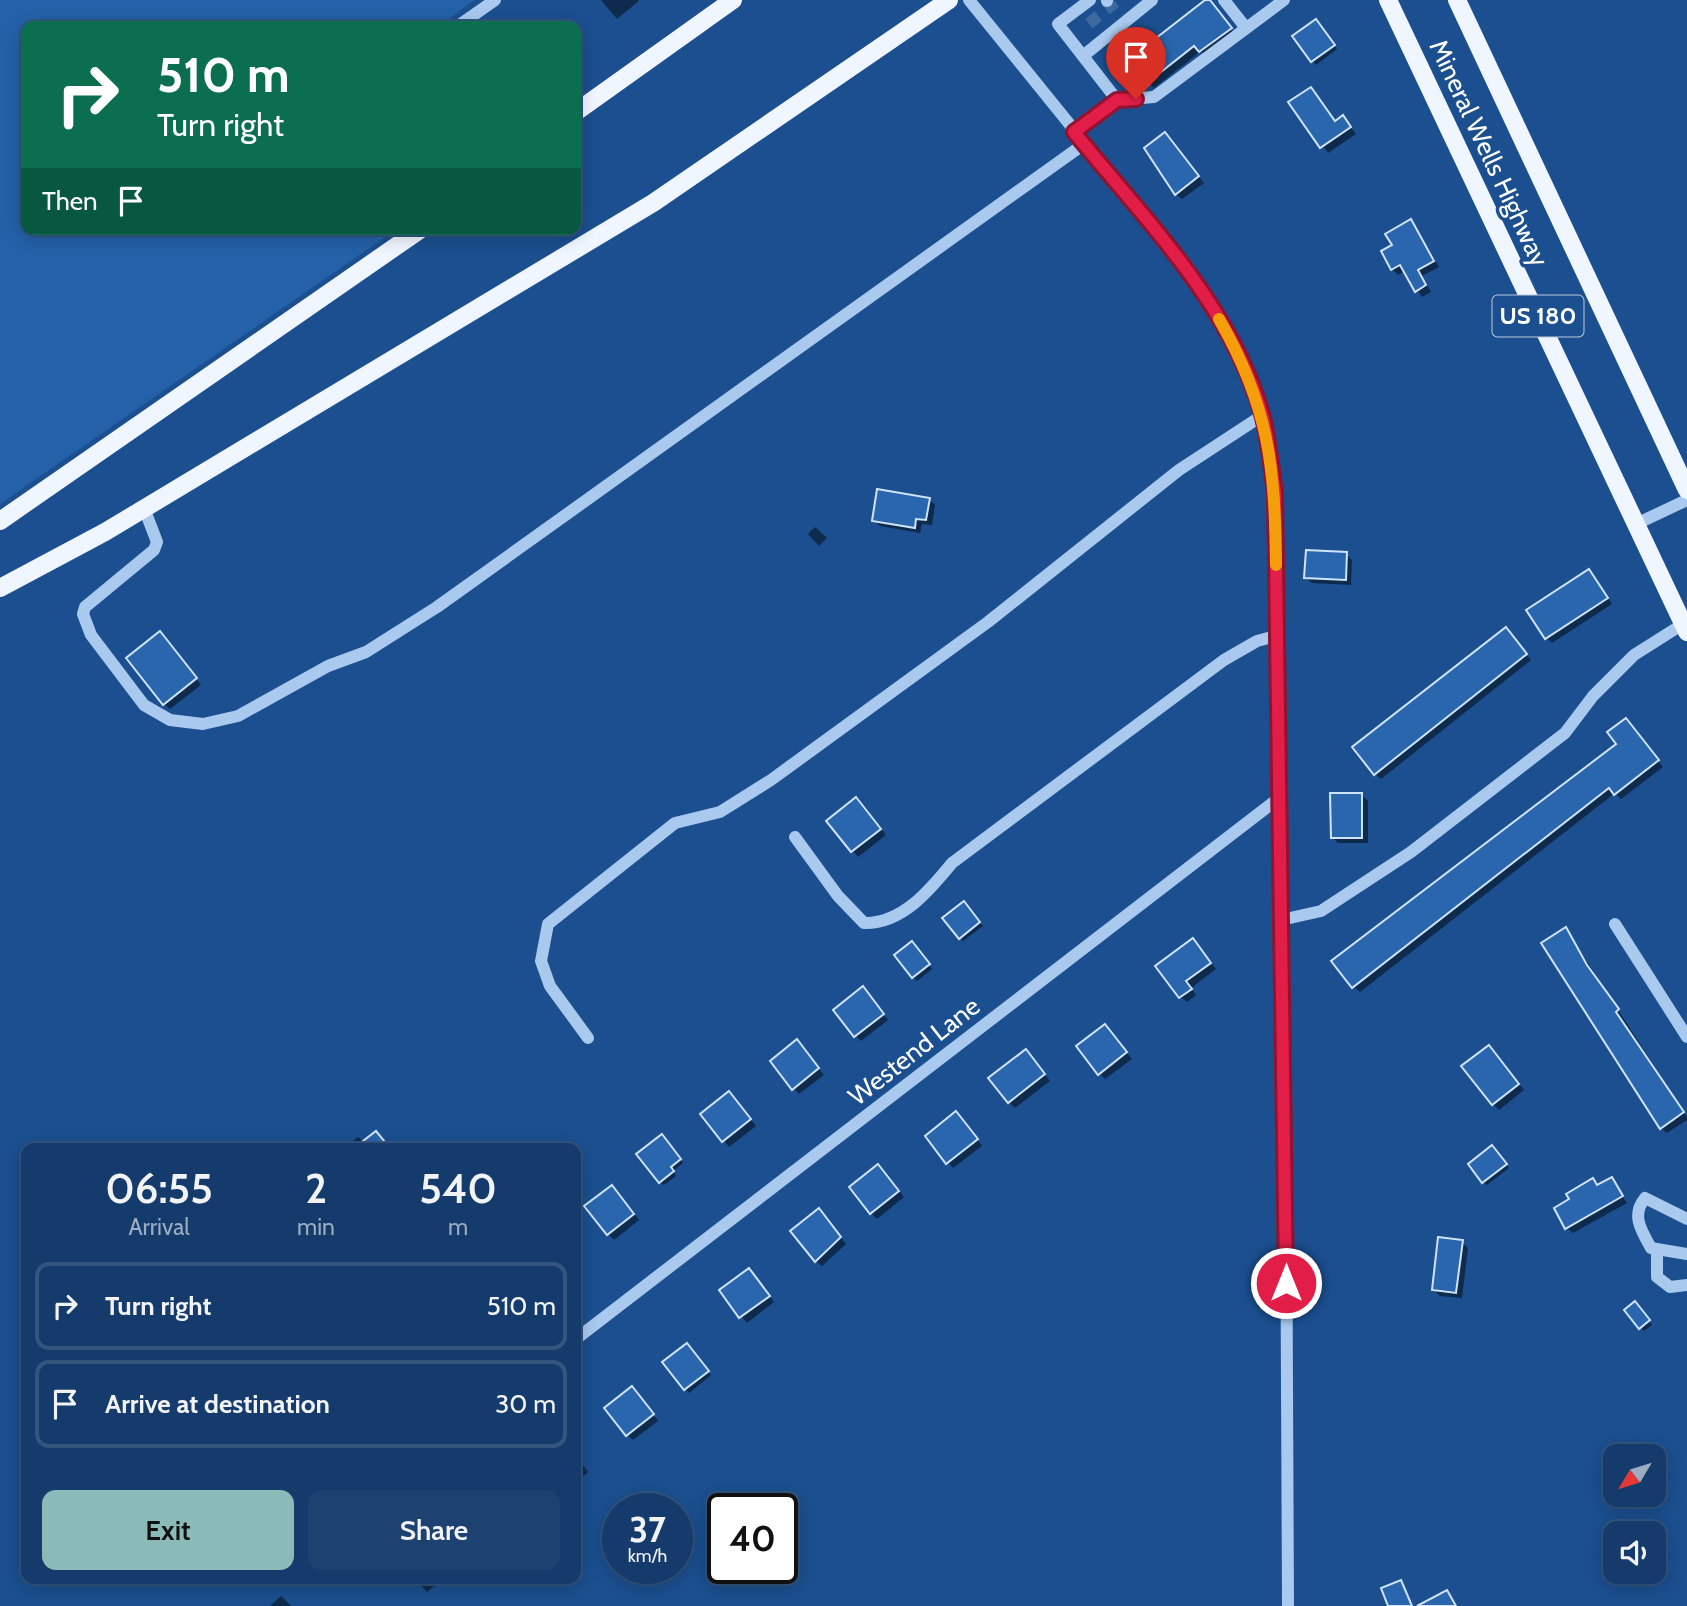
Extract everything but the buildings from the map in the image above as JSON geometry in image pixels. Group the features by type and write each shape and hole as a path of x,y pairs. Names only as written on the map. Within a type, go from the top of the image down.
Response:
{"main road":[{"path":"581,108 733,0"},
{"path":"0,588 144,508 653,203 949,0"},
{"name":"Mineral Wells Highway","path":"1388,0 1685,628"},
{"name":"Mineral Wells Highway","path":"1457,0 1687,490"},
{"path":"0,521 412,235"}],"street":[{"path":"465,21 495,0"},
{"path":"969,0 1177,257 1212,306 1242,359 1263,415 1275,492 1288,1606"},
{"path":"1224,0 1246,28"},
{"path":"1074,132 1117,100 1154,97 1284,0"},
{"path":"1083,56 1104,32 1145,2"},
{"path":"1087,7 1058,24 1117,100"},
{"path":"144,508 157,542 153,550 85,607 83,614 91,635 144,705 170,720 203,724 238,716 328,666 366,652 437,607 1084,144"},
{"path":"588,1038 550,986 541,961 548,924 675,823 720,812 771,780 988,622 1179,470 1263,415"},
{"path":"1636,524 1687,500"},
{"path":"1281,920 1321,911 1412,852 1565,733 1593,696 1634,655 1685,628"},
{"path":"795,837 838,897 864,923 883,924 919,900 952,863 1224,660 1257,641 1276,636"},
{"name":"Westend Lane","path":"581,1335 1279,798"},
{"path":"1615,924 1687,1037"},
{"path":"1687,1219 1645,1198 1638,1207 1638,1224 1650,1248 1687,1254"},
{"path":"1657,1250 1657,1277 1670,1287 1687,1285"}],"shaded area":[{"path":"0,0 474,0 447,21 21,21 21,235 388,235 0,504"}],"tunnel":[{"path":"1107,1 1118,15"},
{"path":"1090,15 1100,28"}],"slow traffic":[{"path":"1219,319 1242,359 1263,415 1275,492 1276,565"}],"route":[{"path":"1136,99 1117,100 1074,132 1177,257 1212,306 1242,359 1263,415 1275,492 1286,1283"}]}
